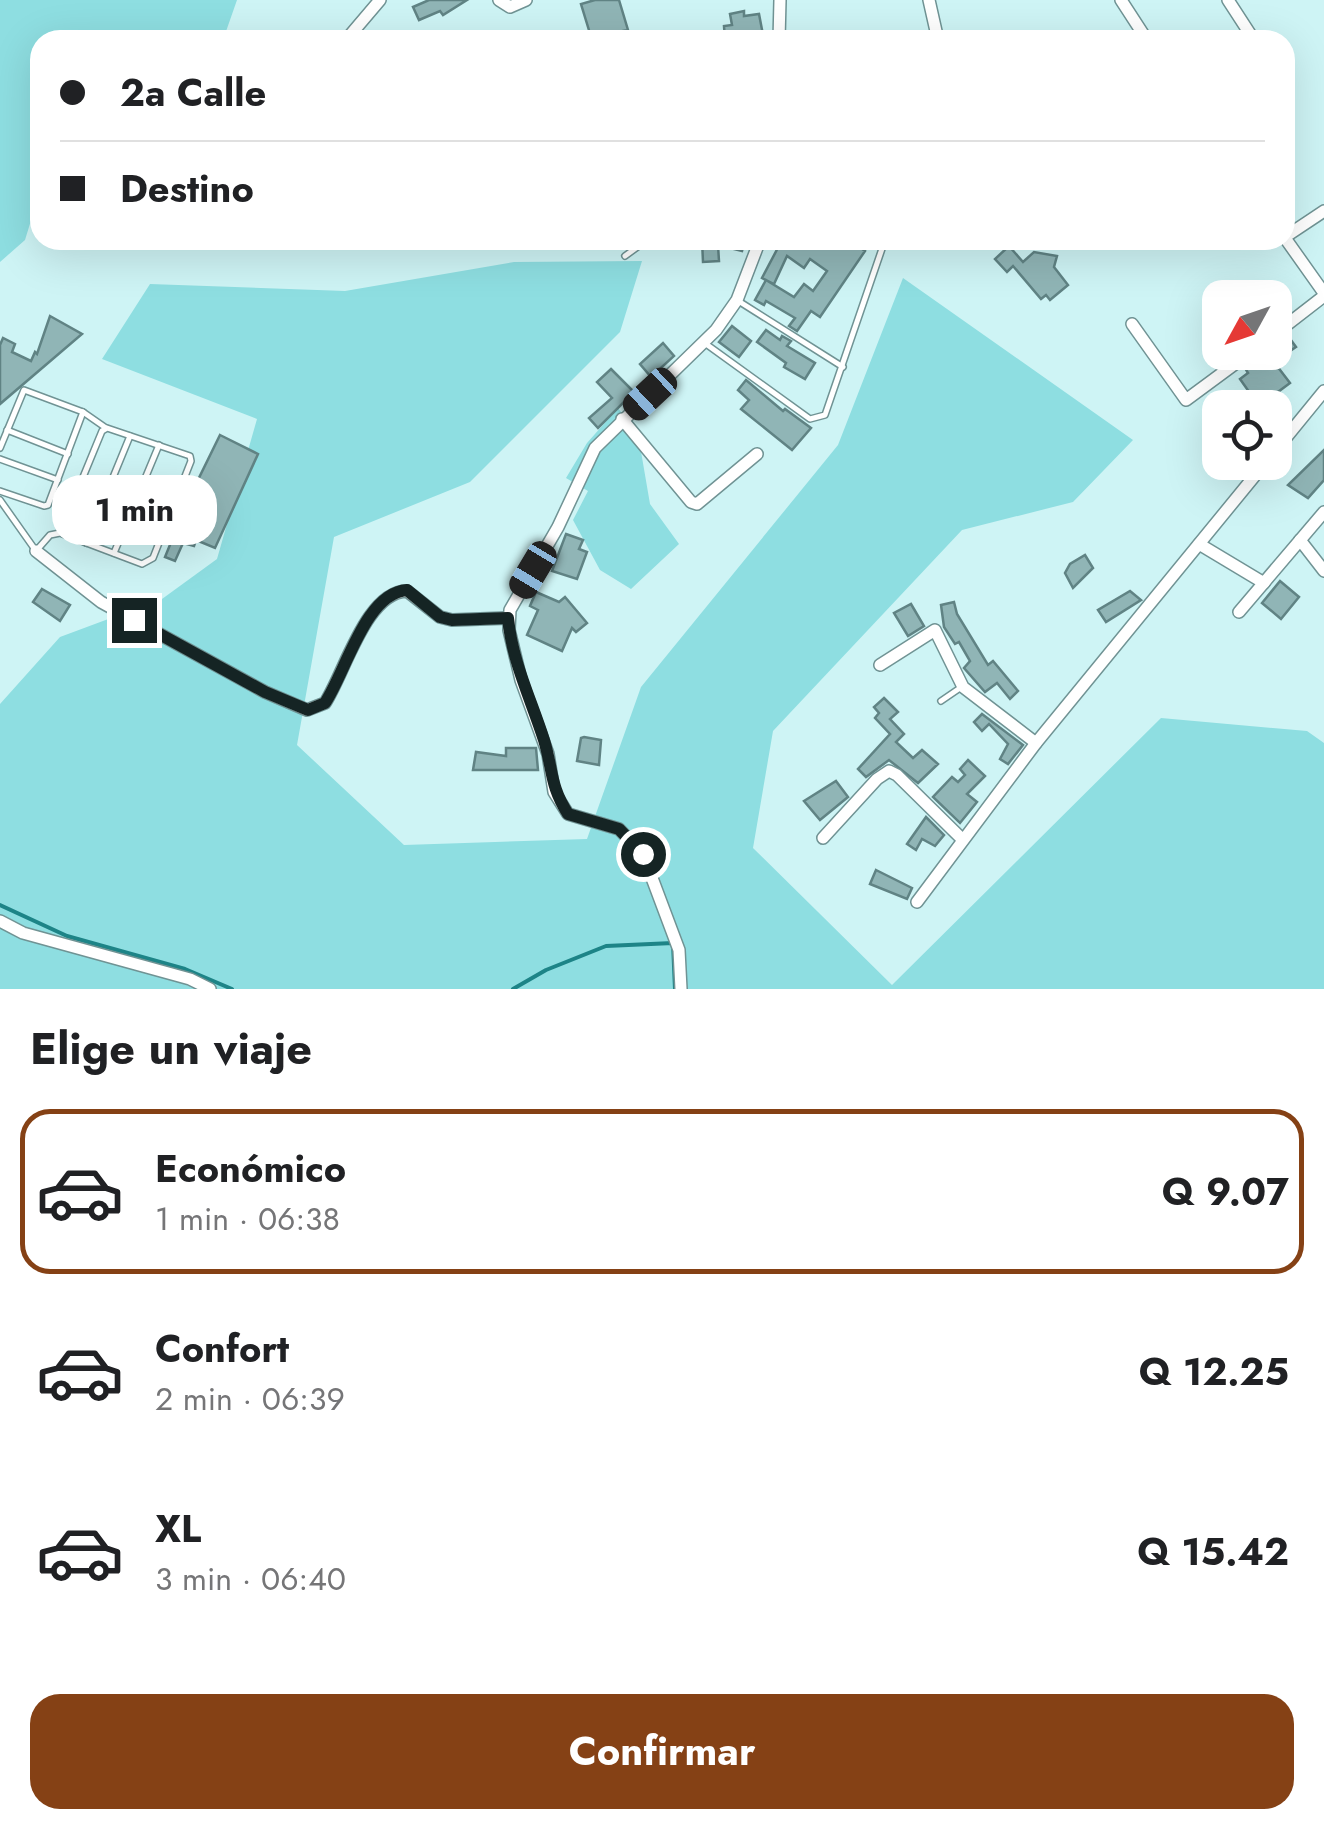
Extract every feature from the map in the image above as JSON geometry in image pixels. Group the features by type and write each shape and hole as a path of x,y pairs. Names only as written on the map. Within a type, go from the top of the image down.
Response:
{"street":[{"path":"354,30 380,0"},
{"path":"499,0 510,7 526,0"},
{"path":"779,30 780,0"},
{"path":"929,0 936,30"},
{"path":"1121,0 1140,30"},
{"path":"1228,0 1248,30"},
{"path":"1295,230 1324,211"},
{"path":"680,989 679,950 643,854 619,829 568,814 554,792 548,754 521,680 508,618 513,602 558,527 595,448 703,342 737,300 756,250"},
{"path":"1292,320 1324,294 1294,250"},
{"path":"1132,324 1186,400 1227,370"},
{"path":"1292,430 1324,391"},
{"path":"622,420 691,502 697,504 758,454"},
{"path":"917,902 1036,743 1252,480"},
{"path":"1239,612 1324,512"},
{"path":"1300,540 1324,571"},
{"path":"1200,544 1264,583"},
{"path":"36,551 101,602 265,692 308,710 325,703 362,630 386,597 398,591 407,590 440,617 452,620 508,618"},
{"path":"880,664 935,630 962,687 1036,743"},
{"path":"823,838 889,771 897,774 918,800 962,839"},
{"path":"0,921 24,932 190,979 210,989"}],"lane":[{"path":"625,256 633,250"},
{"path":"703,342 810,419 825,415 881,250"},
{"path":"737,300 843,367"},
{"path":"0,448 24,390 83,412 107,428 188,453 192,461 152,558 142,564 60,532 50,535 36,551 0,500"},
{"path":"0,492 48,505 83,412"},
{"path":"60,532 100,434 107,428"},
{"path":"7,430 68,454"},
{"path":"86,542 130,436"},
{"path":"114,553 159,444"},
{"path":"0,459 58,480"},
{"path":"941,701 962,687"}],"shaded area":[{"path":"0,0 237,0 226,30 30,30 30,224 25,240 0,262"},
{"path":"642,261 620,332 470,482 334,537 297,745 404,845 587,839 641,687 838,445 903,278 1133,440 1073,502 962,530 773,731 753,848 892,985 1161,718 1307,731 1324,743 1324,989 0,989 0,704 60,637 162,599 217,559 257,419 102,359 150,284 345,291 514,262"},
{"path":"618,408 638,434 650,504 679,544 631,589 600,570 573,520 588,491 566,478 587,443"}],"building":[{"path":"429,0 467,0 443,15 440,11 419,20 413,7"},
{"path":"619,0 628,30 589,30 581,4"},
{"path":"730,14 759,14 762,30 724,30 724,26 732,25"},
{"path":"702,250 718,250 719,261 703,262"},
{"path":"777,250 865,251 820,317 811,311 797,331 789,326 795,318 766,301 764,305 755,300 766,280 762,278","holes":["787,256 804,268 810,259 827,271 813,291 804,284 794,297 766,280 774,284"]},
{"path":"1005,250 1012,250 1023,262 1034,252 1057,256 1054,267 1068,285 1050,300 1046,295 1041,299 1013,266 1007,272 995,259"},
{"path":"50,316 82,334 0,404 3,338 15,344 12,352 31,361"},
{"path":"732,326 751,341 739,357 719,342"},
{"path":"766,330 780,340 782,336 791,341 787,346 815,363 805,379 784,367 786,363 757,342"},
{"path":"663,343 674,356 651,377 640,364"},
{"path":"611,369 634,392 598,428 589,418 612,398 597,382"},
{"path":"1246,370 1280,370 1290,383 1281,390 1248,390 1240,379 1248,373"},
{"path":"746,380 811,428 792,450 741,409 749,400 738,390"},
{"path":"220,435 258,454 215,548 196,540 194,546 183,543 175,561 165,557 174,535 178,536 197,489 194,488"},
{"path":"1324,450 1324,480 1308,498 1288,485"},
{"path":"566,534 583,540 579,549 587,552 577,579 552,571"},
{"path":"1085,555 1093,568 1073,588 1065,573 1070,564"},
{"path":"1280,581 1299,597 1281,619 1262,603"},
{"path":"42,589 70,605 60,621 33,602"},
{"path":"1130,591 1141,600 1106,622 1098,610"},
{"path":"536,592 559,602 565,597 587,623 576,632 572,628 562,651 527,635 538,610 530,606"},
{"path":"954,602 957,614 988,665 993,661 1018,691 1010,699 997,683 985,692 964,668 970,661 944,627 941,605"},
{"path":"911,604 924,626 908,636 894,613"},
{"path":"884,698 898,712 890,719 904,734 896,742 913,758 922,750 938,764 918,783 889,760 866,777 858,769 890,734 875,718 879,713 874,707"},
{"path":"982,714 1023,745 1008,764 1000,759 1008,744 989,724 982,731 974,722"},
{"path":"584,737 601,740 599,765 577,761"},
{"path":"506,748 536,748 538,770 473,770 476,752 506,756"},
{"path":"968,760 985,776 967,794 977,802 960,823 933,797 952,777 958,782 965,775 960,769"},
{"path":"836,781 848,797 820,820 804,801"},
{"path":"926,817 944,835 935,846 922,839 916,850 907,844"},
{"path":"876,870 912,888 907,899 870,884"}],"waterway":[{"path":"0,905 67,936 185,969 232,989"},
{"path":"513,989 546,970 606,946 673,943 675,989"}],"route":[{"path":"134,620 265,692 308,710 325,703 332,694 362,630 386,597 398,591 407,590 440,617 452,620 508,618 521,680 548,754 554,792 568,814 619,829 643,854"}]}
